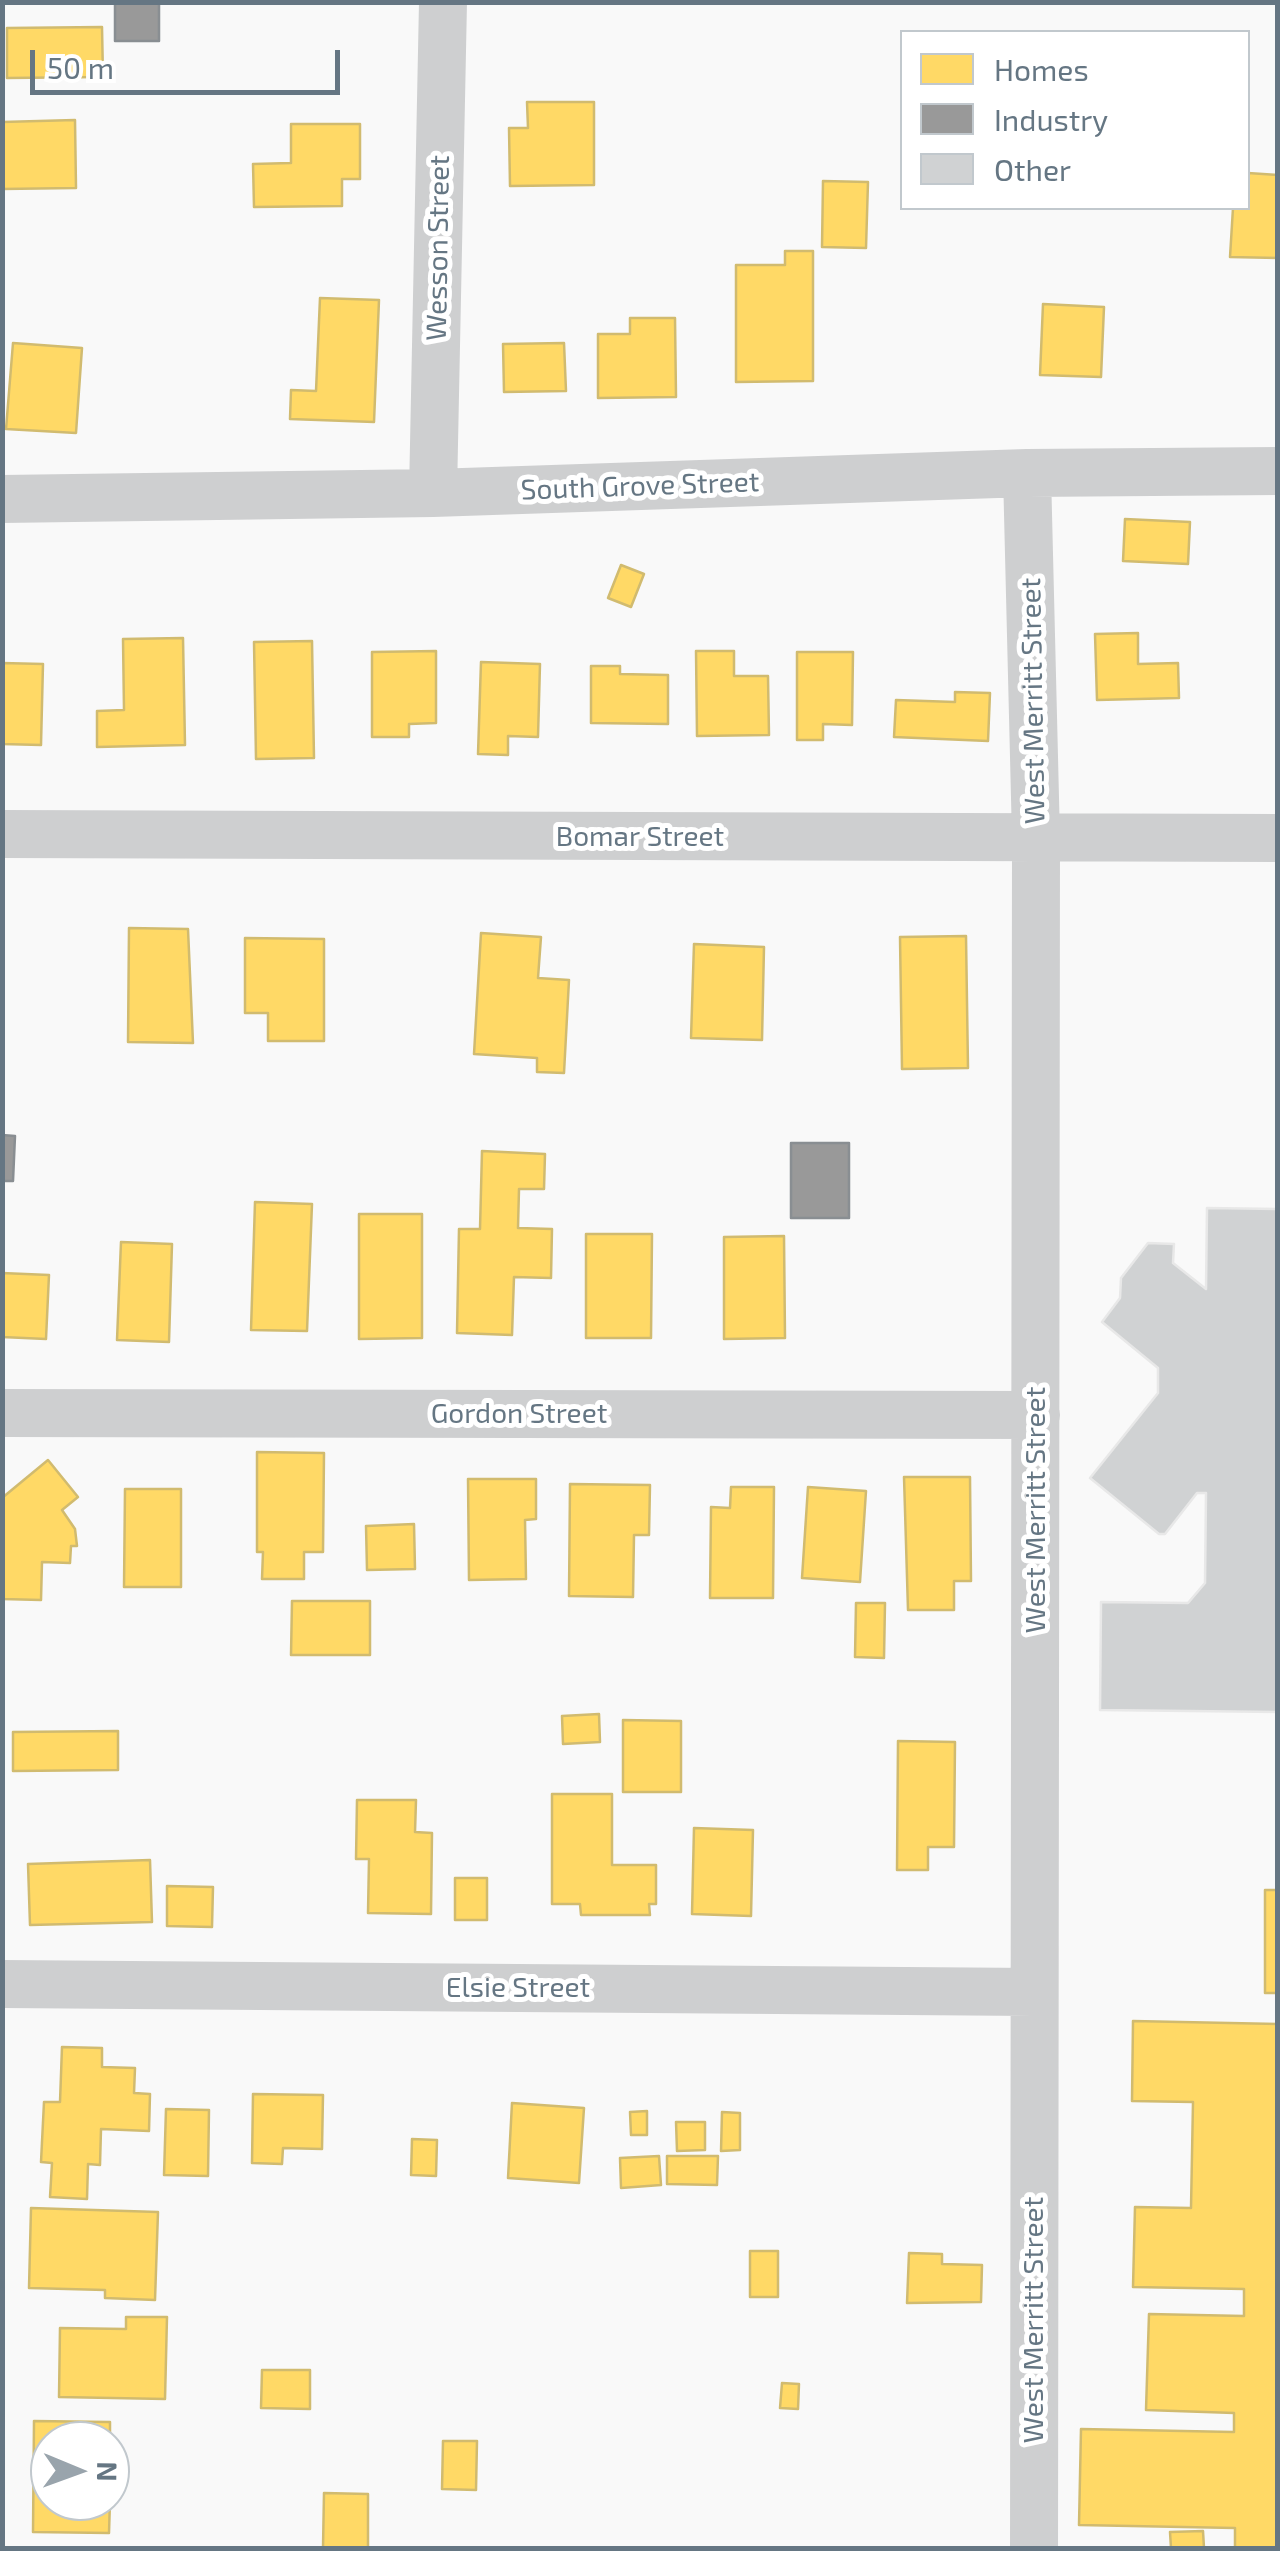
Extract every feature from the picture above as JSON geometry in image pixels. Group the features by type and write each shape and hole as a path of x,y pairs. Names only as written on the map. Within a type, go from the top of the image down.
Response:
{"street":[{"name":"Wesson Street","path":"433,493 444,2"},
{"name":"South Grove Street","path":"2,498 433,493 1027,472 1278,471"},
{"name":"West Merritt Street","path":"1027,472 1036,838 1034,2548"},
{"name":"Bomar Street","path":"2,834 1278,838"},
{"name":"Gordon Street","path":"2,1413 1036,1415"},
{"name":"Elsie Street","path":"2,1984 1034,1992"}],"building: Homes":[{"path":"102,27 103,77 7,78 7,28"},
{"path":"527,102 594,102 594,185 510,186 509,128 528,128"},
{"path":"75,120 76,188 2,189 2,122"},
{"path":"291,124 360,124 360,179 342,179 342,206 254,207 253,164 291,163"},
{"path":"1250,173 1278,175 1278,258 1230,257 1233,210 1250,210"},
{"path":"823,181 868,182 866,248 822,247"},
{"path":"785,251 813,251 813,381 736,382 736,265 785,265"},
{"path":"320,298 379,300 374,422 290,419 291,390 316,391"},
{"path":"1043,304 1104,307 1101,377 1040,375"},
{"path":"630,318 675,318 676,397 598,398 598,334 630,334"},
{"path":"13,343 82,348 76,433 6,429"},
{"path":"564,343 566,391 504,392 503,344"},
{"path":"1125,519 1190,522 1188,564 1123,561"},
{"path":"621,565 644,574 631,607 608,598"},
{"path":"1138,633 1138,664 1178,663 1179,698 1097,700 1095,634"},
{"path":"183,638 185,745 97,747 97,711 124,710 123,639"},
{"path":"312,641 314,758 256,759 254,642"},
{"path":"436,651 436,723 409,724 409,737 372,737 372,652"},
{"path":"696,651 734,651 734,676 768,676 769,735 697,736"},
{"path":"797,652 853,652 852,725 823,724 823,740 797,740"},
{"path":"481,662 540,664 538,737 508,736 508,755 478,754"},
{"path":"2,663 43,664 41,745 2,744"},
{"path":"591,666 620,666 620,674 668,675 668,724 591,723"},
{"path":"955,692 990,693 988,741 894,737 896,700 955,702"},
{"path":"129,928 188,929 193,1043 128,1042"},
{"path":"481,933 541,937 538,978 569,980 564,1073 537,1072 537,1058 474,1054"},
{"path":"966,936 968,1068 902,1069 900,937"},
{"path":"245,938 324,939 324,1041 268,1041 268,1013 245,1013"},
{"path":"694,944 764,947 762,1040 691,1038"},
{"path":"482,1151 545,1154 544,1189 519,1189 518,1228 552,1229 551,1278 514,1277 512,1335 457,1333 459,1229 480,1229"},
{"path":"255,1202 312,1204 307,1331 251,1330"},
{"path":"359,1214 422,1214 422,1338 359,1339"},
{"path":"586,1234 652,1234 651,1338 586,1338"},
{"path":"784,1236 785,1338 724,1339 724,1237"},
{"path":"121,1242 172,1244 169,1342 117,1340"},
{"path":"2,1273 49,1275 46,1339 2,1337"},
{"path":"257,1452 324,1453 323,1552 304,1552 304,1579 262,1579 263,1552 257,1552"},
{"path":"48,1460 78,1497 62,1510 75,1529 77,1546 71,1546 70,1563 42,1562 41,1600 2,1599 2,1498"},
{"path":"904,1477 970,1477 971,1581 954,1581 954,1610 908,1610"},
{"path":"468,1479 536,1479 536,1519 525,1520 526,1579 469,1580"},
{"path":"570,1484 650,1485 649,1535 634,1535 633,1597 569,1596"},
{"path":"731,1487 774,1487 773,1598 710,1598 711,1507 730,1508"},
{"path":"808,1487 866,1491 860,1582 802,1578"},
{"path":"125,1489 181,1489 181,1587 124,1587"},
{"path":"414,1524 415,1569 367,1570 366,1526"},
{"path":"292,1601 370,1601 370,1655 291,1655"},
{"path":"856,1603 885,1603 884,1658 855,1657"},
{"path":"599,1714 600,1742 563,1744 562,1716"},
{"path":"623,1720 681,1721 681,1792 623,1792"},
{"path":"118,1731 118,1770 13,1771 13,1732"},
{"path":"898,1741 955,1742 954,1847 928,1847 928,1870 897,1870"},
{"path":"552,1794 612,1794 612,1865 656,1865 656,1904 649,1904 650,1915 581,1915 580,1904 552,1904"},
{"path":"357,1800 416,1800 415,1832 432,1833 431,1914 368,1913 369,1859 356,1859"},
{"path":"694,1828 753,1830 751,1916 692,1914"},
{"path":"150,1860 152,1922 30,1925 28,1864"},
{"path":"455,1878 487,1878 487,1920 455,1920"},
{"path":"167,1886 213,1887 212,1927 167,1926"},
{"path":"1265,1890 1278,1890 1278,1993 1265,1993"},
{"path":"1133,2021 1278,2024 1278,2548 1235,2548 1235,2528 1079,2525 1081,2429 1234,2432 1234,2413 1146,2410 1149,2314 1244,2316 1244,2289 1133,2287 1135,2207 1191,2208 1193,2102 1132,2101"},
{"path":"62,2047 102,2048 102,2067 135,2068 134,2093 150,2094 149,2131 101,2129 100,2165 88,2164 87,2199 50,2197 52,2163 41,2162 44,2102 60,2102"},
{"path":"253,2094 323,2095 322,2149 283,2148 282,2164 252,2163"},
{"path":"512,2103 584,2108 579,2183 508,2178"},
{"path":"166,2109 209,2110 208,2176 164,2175"},
{"path":"647,2111 647,2135 631,2135 630,2112"},
{"path":"722,2112 740,2113 740,2150 721,2151"},
{"path":"676,2122 705,2122 705,2150 677,2151"},
{"path":"412,2139 437,2140 436,2176 411,2175"},
{"path":"659,2156 661,2185 621,2188 620,2158"},
{"path":"667,2156 718,2156 717,2185 667,2184"},
{"path":"31,2208 158,2212 155,2300 105,2298 105,2290 29,2288"},
{"path":"750,2251 778,2251 778,2297 750,2297"},
{"path":"909,2253 942,2254 942,2264 982,2265 981,2302 907,2303"},
{"path":"126,2317 167,2317 165,2399 59,2397 60,2328 126,2329"},
{"path":"262,2370 310,2370 310,2409 261,2408"},
{"path":"782,2383 799,2384 798,2409 780,2408"},
{"path":"443,2441 477,2441 476,2490 442,2489"},
{"path":"324,2493 368,2494 368,2547 389,2548 323,2548"},
{"path":"33,2521 109,2521 109,2533 33,2532"},
{"path":"1203,2531 1204,2548 1171,2548 1170,2532"}],"building: Industry":[{"path":"115,2 159,2 159,41 115,41"},
{"path":"2,1135 15,1136 13,1181 2,1181"},
{"path":"791,1143 849,1143 849,1218 791,1218"}],"building: Other":[{"path":"1207,1208 1278,1209 1278,1712 1100,1710 1101,1602 1188,1603 1205,1583 1206,1493 1197,1493 1165,1534 1159,1534 1090,1478 1158,1393 1158,1368 1102,1322 1120,1298 1121,1278 1148,1243 1174,1244 1173,1263 1206,1289"}]}
